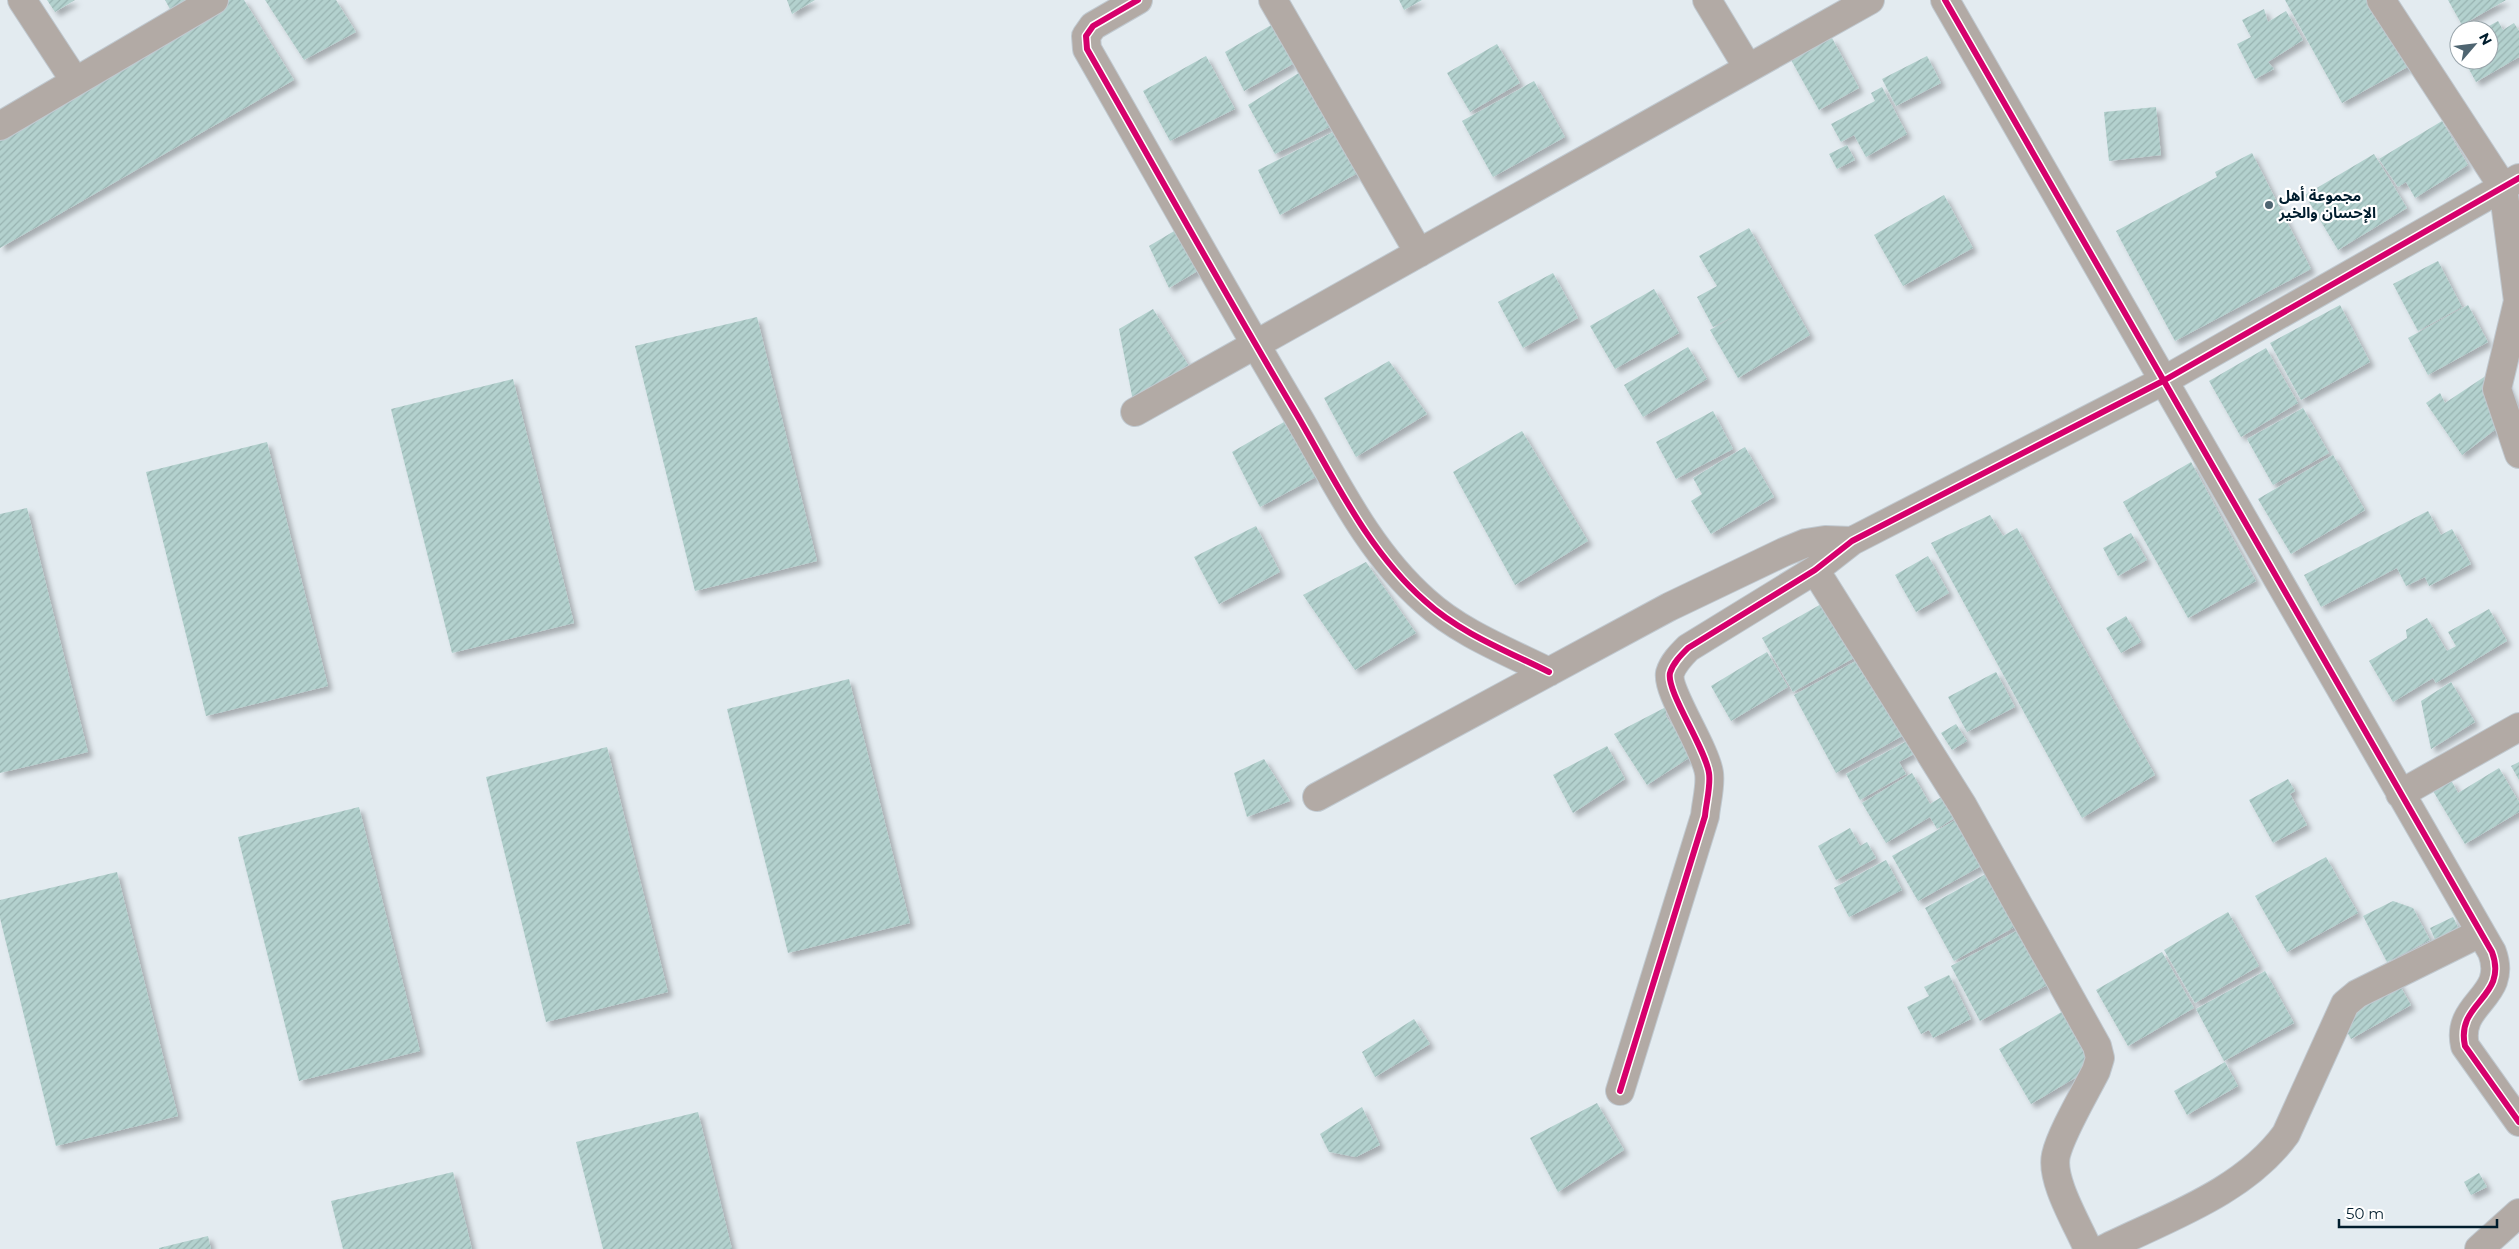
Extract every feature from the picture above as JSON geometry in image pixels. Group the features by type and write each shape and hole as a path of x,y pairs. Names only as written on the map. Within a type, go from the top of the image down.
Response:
{"street":[{"path":"22,0 75,81"},
{"path":"0,126 214,0"},
{"path":"1138,0 1088,30 1086,36 1088,49 1256,346 1370,539 1393,570 1426,602 1464,630 1549,672"},
{"path":"1273,0 1420,253"},
{"path":"1707,0 1748,68"},
{"path":"1135,412 1256,346 1870,0"},
{"path":"1945,0 2492,952 2497,965 2496,979 2464,1021 2462,1033 2465,1046 2519,1122"},
{"path":"2381,0 2511,182 2519,300 2497,389 2519,454"},
{"path":"1620,1091 1705,816 1709,774 1702,749 1672,689 1670,674 1676,660 1688,648 1815,570 1852,541 2163,381 2511,182"},
{"path":"1317,797 1669,607 1806,543 1825,540 1852,541"},
{"path":"1815,570 1963,806 2097,1046 2100,1058 2096,1071 2055,1155 2056,1171 2061,1188 2088,1249"},
{"path":"2400,794 2519,727"},
{"path":"2104,1249 2208,1198 2253,1170 2273,1153 2286,1134 2345,1004 2357,994 2480,933"},
{"path":"2478,1249 2519,1214"}],"building":[{"path":"47,0 75,0 55,12"},
{"path":"165,0 192,0 171,11"},
{"path":"227,0 244,0 294,80 0,248 0,135"},
{"path":"265,0 336,0 356,32 304,60"},
{"path":"787,0 815,0 792,14"},
{"path":"1399,0 1422,0 1404,10"},
{"path":"2285,0 2377,0 2413,64 2342,103"},
{"path":"2448,0 2506,0 2471,20 2459,20"},
{"path":"2264,9 2268,22 2286,11 2303,40 2268,62 2274,69 2255,79 2237,44 2251,37 2242,20"},
{"path":"2499,23 2503,30 2514,23 2519,31 2519,57 2499,69"},
{"path":"1273,24 1293,64 1244,91 1225,52"},
{"path":"1832,38 1859,88 1819,110 1791,60"},
{"path":"1497,44 1520,83 1470,112 1447,73"},
{"path":"1206,56 1235,109 1170,141 1143,91"},
{"path":"1927,56 1941,83 1896,106 1882,79"},
{"path":"1305,69 1338,123 1275,154 1248,105"},
{"path":"2469,70 2497,70 2476,82"},
{"path":"1534,81 1565,137 1493,177 1462,121"},
{"path":"1882,87 1907,134 1866,157 1854,135 1841,142 1831,124 1875,101 1871,93"},
{"path":"2156,107 2161,155 2109,161 2104,112"},
{"path":"2442,121 2468,165 2415,198 2406,182 2398,187 2379,159"},
{"path":"1335,131 1360,172 1280,215 1258,170"},
{"path":"1847,145 1855,160 1837,169 1829,154"},
{"path":"2252,153 2311,269 2175,341 2116,231 2217,177 2215,172"},
{"path":"2374,154 2407,208 2338,250 2305,195"},
{"path":"1944,195 1973,248 1903,286 1874,235"},
{"path":"1749,228 1810,335 1738,378 1710,330 1735,316 1713,327 1697,297 1717,286 1699,256"},
{"path":"1176,230 1201,269 1169,288 1149,246"},
{"path":"2438,261 2462,307 2418,331 2393,284"},
{"path":"1553,273 1578,318 1523,348 1498,302"},
{"path":"1654,289 1679,333 1615,369 1590,326"},
{"path":"2340,305 2370,362 2301,400 2270,343"},
{"path":"2468,305 2488,342 2428,375 2408,338"},
{"path":"1153,309 1189,366 1133,401 1119,329"},
{"path":"757,317 817,561 695,591 635,346"},
{"path":"1688,347 1707,379 1643,417 1624,385"},
{"path":"2266,348 2298,403 2241,437 2209,381"},
{"path":"1389,361 1427,414 1356,457 1324,398"},
{"path":"2499,367 2519,410 2519,417 2492,432 2462,455 2426,403 2440,393 2445,403"},
{"path":"513,379 574,623 452,653 391,409"},
{"path":"2303,408 2329,453 2273,485 2247,439"},
{"path":"1713,411 1733,449 1676,479 1656,442"},
{"path":"1284,422 1316,477 1260,507 1232,452"},
{"path":"1522,431 1588,541 1515,585 1453,472"},
{"path":"267,442 328,686 206,716 146,472"},
{"path":"1745,447 1774,497 1711,534 1691,501 1702,494 1693,478"},
{"path":"2333,455 2365,510 2291,554 2258,499"},
{"path":"2191,462 2256,581 2188,618 2123,502"},
{"path":"27,508 88,752 0,773 0,514"},
{"path":"2428,511 2441,535 2452,529 2471,564 2429,586 2425,577 2406,586 2397,568 2321,607 2304,575"},
{"path":"1990,515 2003,536 2017,528 2155,775 2082,818 1931,543"},
{"path":"1256,526 1280,572 1219,604 1194,557"},
{"path":"2131,533 2147,560 2118,576 2103,548"},
{"path":"1928,556 1949,593 1916,612 1895,575"},
{"path":"1366,562 1416,633 1355,670 1303,595"},
{"path":"1830,599 1861,654 1793,692 1762,638"},
{"path":"2489,609 2507,641 2436,683 2433,678 2393,702 2369,661 2407,638 2406,630 2427,618 2447,651 2456,646 2448,632"},
{"path":"2126,616 2141,642 2121,653 2106,628"},
{"path":"1767,652 1788,687 1731,721 1711,686"},
{"path":"1861,658 1904,735 1836,773 1794,695"},
{"path":"1996,672 2015,707 1967,732 1948,697"},
{"path":"849,679 910,923 788,953 727,709"},
{"path":"2451,682 2475,722 2431,749 2421,701"},
{"path":"1666,707 1666,716 1692,756 1647,785 1614,734"},
{"path":"1956,724 1967,741 1952,750 1941,733"},
{"path":"1907,741 1914,754 1899,762 1906,774 1860,800 1846,774"},
{"path":"1607,746 1625,779 1573,813 1553,775"},
{"path":"607,747 668,992 546,1022 486,777"},
{"path":"1264,759 1290,801 1247,817 1234,773"},
{"path":"2519,762 2519,780 2511,766"},
{"path":"2499,768 2519,802 2519,812 2465,844 2433,791 2451,780 2458,793"},
{"path":"1912,773 1930,804 1948,793 1961,814 1937,829 1930,817 1886,843 1862,803"},
{"path":"2288,779 2295,791 2290,794 2307,825 2273,843 2249,800"},
{"path":"359,807 420,1051 299,1081 238,837"},
{"path":"1957,819 1983,865 1918,901 1892,856"},
{"path":"1850,828 1860,846 1867,842 1876,858 1836,880 1818,846"},
{"path":"2326,857 2358,913 2287,952 2255,896"},
{"path":"1886,860 1902,890 1849,917 1834,888"},
{"path":"1991,871 2020,924 1954,961 1925,908"},
{"path":"117,872 178,1116 56,1146 0,918 0,900"},
{"path":"2393,901 2413,908 2430,940 2387,962 2363,916"},
{"path":"2228,912 2259,966 2195,1003 2164,950"},
{"path":"2453,917 2460,931 2436,942 2430,928"},
{"path":"2022,928 2051,983 1980,1021 1951,966"},
{"path":"2162,952 2194,1008 2128,1046 2096,990"},
{"path":"2390,968 2411,1005 2351,1039 2331,1002"},
{"path":"2265,971 2294,1023 2224,1061 2196,1009"},
{"path":"1949,975 1971,1019 1933,1038 1929,1030 1921,1034 1907,1007 1929,996 1924,987"},
{"path":"2065,1010 2097,1065 2031,1104 1999,1049"},
{"path":"1414,1019 1430,1044 1375,1077 1362,1052"},
{"path":"2225,1062 2238,1086 2187,1115 2174,1091"},
{"path":"1597,1103 1624,1150 1558,1192 1530,1138"},
{"path":"1362,1107 1380,1145 1356,1157 1329,1152 1320,1134"},
{"path":"698,1112 732,1249 603,1249 576,1142"},
{"path":"453,1172 472,1249 343,1249 331,1201"},
{"path":"2479,1173 2487,1187 2471,1195 2464,1182"},
{"path":"208,1236 211,1249 159,1249 159,1248"}],"cycle path":[{"path":"1138,0 1093,26 1086,36 1087,49 1354,514 1386,560 1425,601 1453,623 1484,641 1549,672"},
{"path":"1945,0 2492,952 2495,967 2494,980 2467,1019 2464,1031 2465,1046 2519,1122"},
{"path":"1620,1091 1705,816 1709,789 1709,773 1706,762 1670,681 1671,669 1685,651 1815,570 1852,541 2163,381 2519,178"}],"place":[{"name":"مجموعة أهل الإحسان والخير","path":"2269,205"}]}
